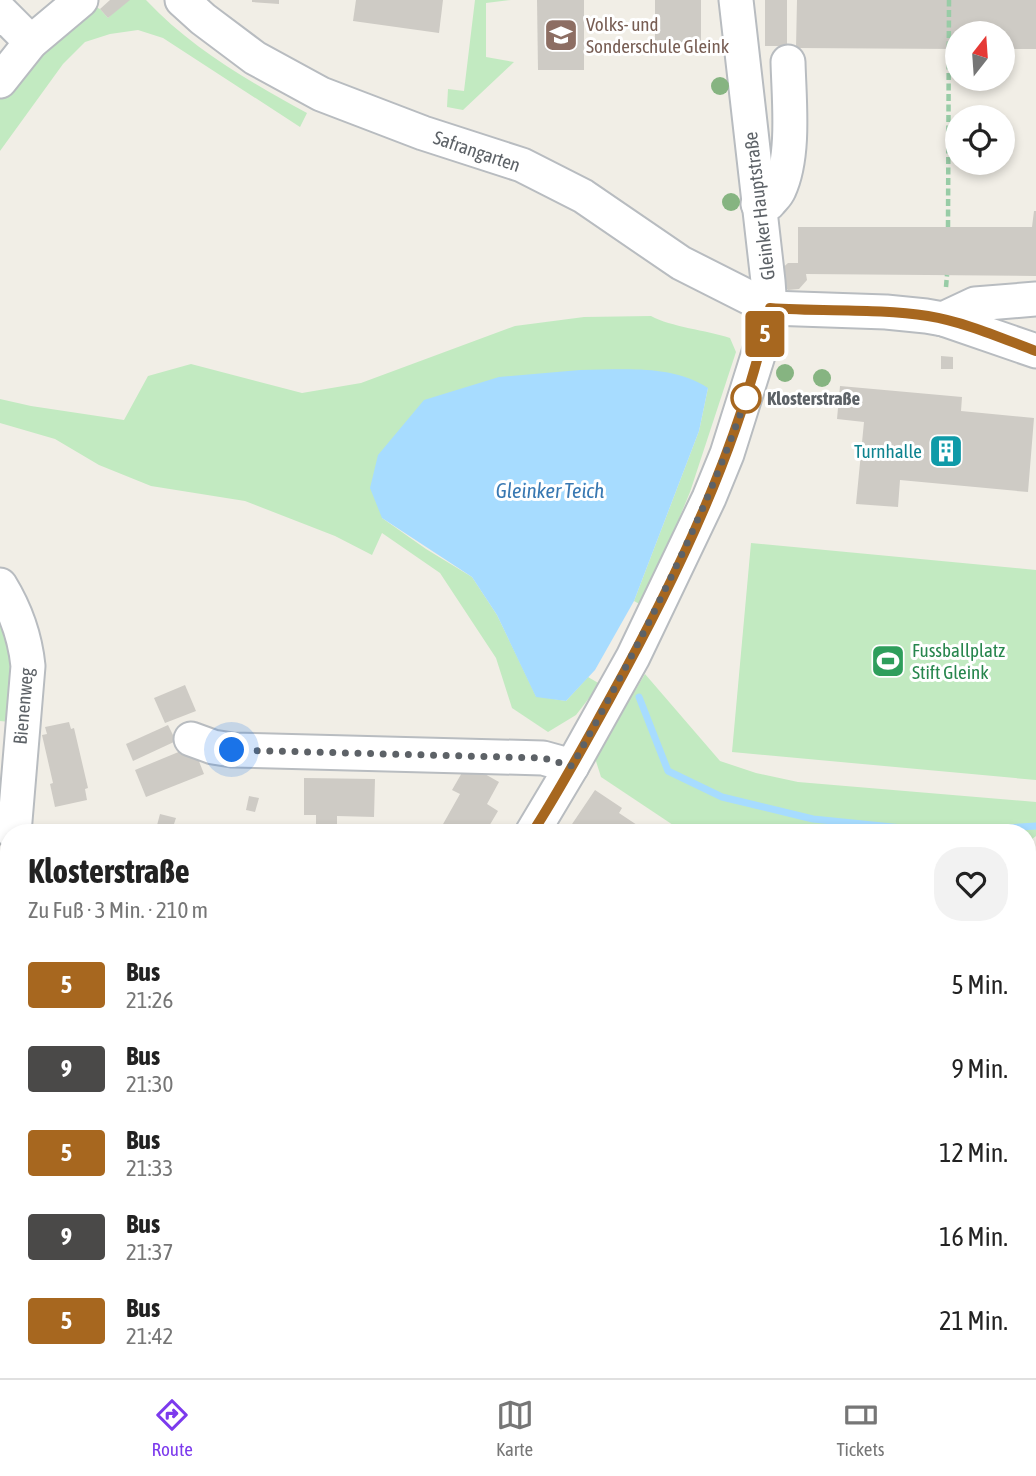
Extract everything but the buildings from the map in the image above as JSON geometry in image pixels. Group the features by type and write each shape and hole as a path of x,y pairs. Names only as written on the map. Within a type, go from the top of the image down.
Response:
{"street":[{"path":"0,81 31,42 80,0"},
{"name":"Safrangarten","path":"182,0 202,19 255,58 321,94 423,133 522,164 583,196 681,263 770,308"},
{"name":"Gleinker Hauptstraße","path":"736,0 770,308 886,312 943,319 1036,351"},
{"path":"0,11 31,42"},
{"path":"758,204 769,203 779,192 787,163 788,62"},
{"path":"943,319 975,304 1036,299"},
{"path":"537,824 633,657 709,498 746,398 770,308"},
{"name":"Bienenweg","path":"0,585 18,619 26,645 28,666 15,824"},
{"path":"191,739 213,747 242,751 543,758 572,766"}],"path":[{"path":"948,227 949,0"}],"green space":[{"path":"127,0 146,0 202,49 307,113 300,127 163,38 138,30 110,34 85,42 63,64 0,151 0,95 91,5 100,9 108,18"},
{"path":"475,0 511,0 486,3 486,57 514,62 463,110 447,107 448,89 464,91"},
{"path":"651,316 668,323 730,338 736,352 690,492 643,606 634,601 699,431 708,388 382,518 472,577 497,615 536,696 566,701 588,677 600,684 576,715 548,732 512,708 496,658 440,573 382,533 372,555 335,536 245,501 151,486 99,465 55,439 0,423 0,399 124,420 148,376 191,364 302,393 361,383 515,326 584,317"},
{"name":"Fussballplatz Stift Gleink","path":"751,543 1036,570 1036,780 732,752"},
{"path":"0,596 13,628 10,722 0,721"},
{"path":"645,674 720,761 756,773 798,782 1036,802 1036,824 672,824 601,777 595,758"}],"water":[{"name":"Gleinker Teich","path":"630,369 663,372 694,380 708,388 699,431 634,601 595,670 566,701 536,697 497,615 472,577 382,518 370,488 378,455 424,400 499,377"}],"waterway":[{"path":"639,697 668,771 722,797 813,819 863,824"}],"bus line":[{"name":"5","path":"538,824 633,657 709,498 746,398 770,308 926,316 943,319 1036,351"}],"place":[{"name":"Volks- und Sonderschule Gleink","path":"561,35"},
{"name":"Klosterstraße","path":"746,398"},
{"name":"Turnhalle","path":"946,451"},
{"name":"Fussballplatz Stift Gleink","path":"888,661"}],"route":[{"path":"232,750 543,758 572,766 633,657 667,588 709,498 746,398"}]}
